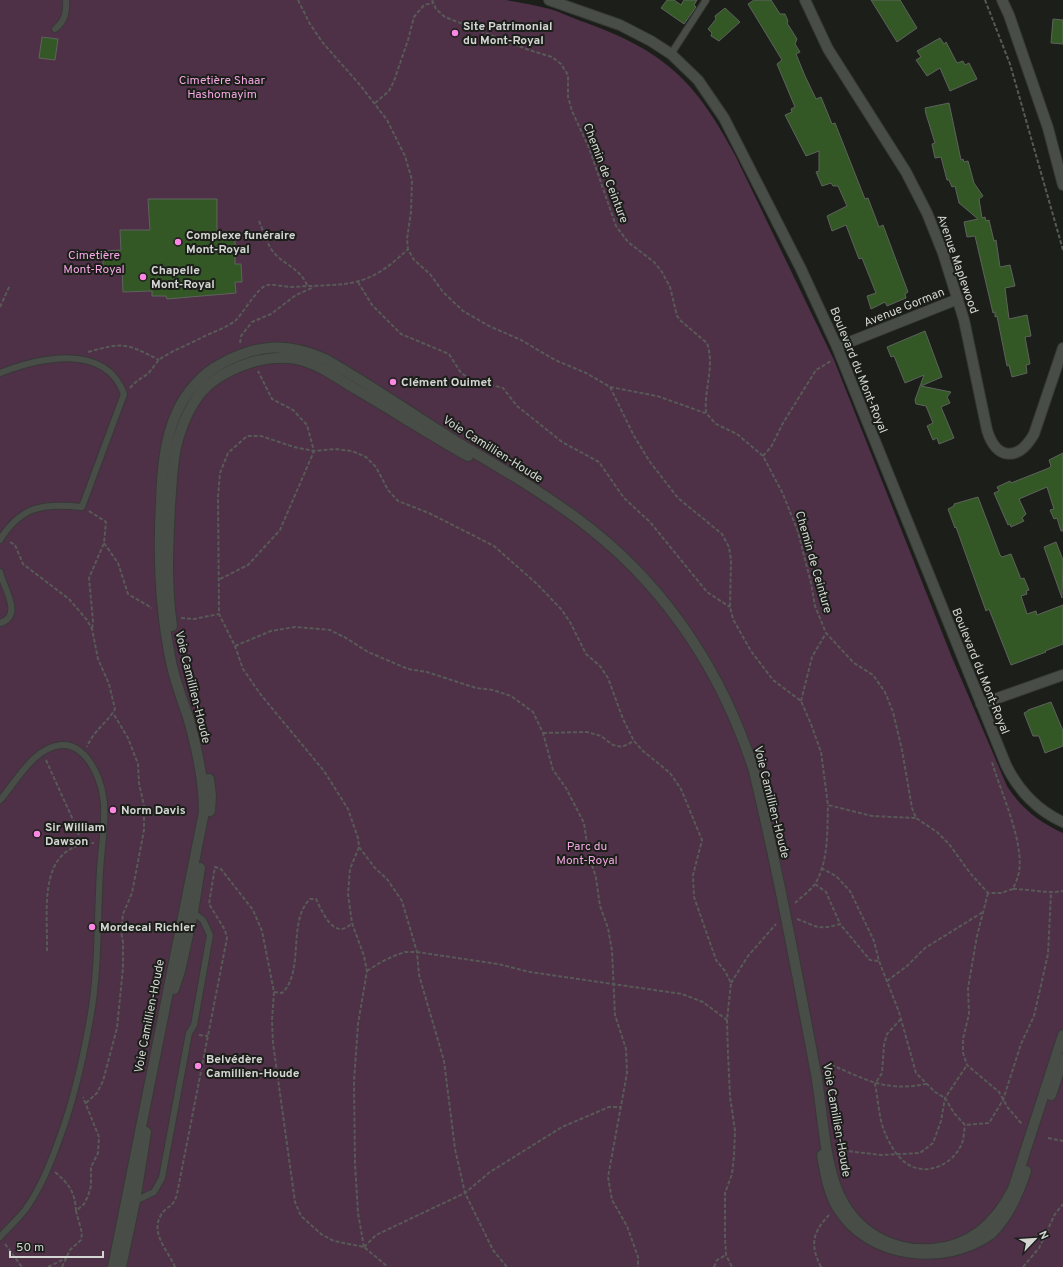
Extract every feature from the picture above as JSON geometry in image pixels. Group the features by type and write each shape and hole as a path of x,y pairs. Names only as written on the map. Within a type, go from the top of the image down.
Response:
{"street":[{"name":"Boulevard du Mont-Royal","path":"549,0 620,25 672,54 698,80 724,118 798,262 837,347 1006,765 1018,786 1040,808 1063,822"},
{"name":"Avenue Maplewood","path":"805,0 828,49 906,172 932,226 943,253 964,320 986,430 993,446 999,452 1007,455 1018,452 1029,442 1034,434 1063,348"},
{"path":"1002,0 1009,15 1048,128 1063,185"},
{"name":"Avenue Gorman","path":"837,347 958,299"},
{"name":"Voie Camillien-Houde","path":"113,1267 204,812 202,779 198,756 172,664 163,613 159,543 164,461 172,426 187,394 201,378 237,355 266,348 282,347 305,351 325,359 551,500 591,529 631,564 655,589 682,624 706,661 730,708 754,771 814,1064 828,1151 836,1186 844,1204 856,1220 872,1234 890,1244 914,1250 936,1249 967,1239 979,1232 991,1222 1013,1189 1063,1035"},
{"name":"Voie Camillien-Houde","path":"121,1267 135,1201 155,1085 177,977 180,971 193,912 208,827 211,796 198,730 178,661 170,616 168,549 174,462 178,437 199,395 221,376 254,362 282,357 313,365 512,482 577,526 608,551 642,584 681,634 716,693 737,740 747,770 804,1042 826,1176 837,1207 848,1222 861,1235 876,1246 899,1256 920,1259 945,1256 966,1249 982,1240 1000,1223 1015,1202 1063,1059"},
{"path":"981,704 1063,675"}],"lane":[{"path":"55,29 61,24 65,17 66,0"},
{"path":"672,54 706,0"},
{"path":"0,373 54,358 76,358 99,366 109,372 118,382 124,394 82,507 57,505 34,509 15,519 2,538"},
{"path":"0,572 12,603 12,610 9,618 0,623"},
{"path":"0,800 35,758 42,752 54,747 66,745 84,755 91,763 104,798 94,992 89,1026 75,1087 49,1166 25,1210 0,1238"},
{"path":"135,1201 154,1192 162,1178 189,1033 194,1025 210,935 203,920 193,912"}],"path":[{"path":"298,0 310,24 323,43 374,104 396,135 405,156 412,180 411,212 407,238 408,249 414,260 430,274 443,292 463,311 489,326 521,340 555,360 586,373 610,387 657,396 706,413"},
{"name":"Chemin de Ceinture","path":"432,0 436,9 445,17 529,50 552,57 562,64 568,75 568,97 572,111 589,148 616,226 628,242 654,262 662,272 670,287 674,310 680,321 707,343 711,367 705,403 706,413 716,424 737,434 763,456 783,494 798,532 811,583 815,606 826,633 854,663 873,674 885,692 893,712 902,750 912,808 916,818"},
{"path":"985,0 1010,64 1063,250"},
{"path":"374,104 384,96 392,86 408,40 414,17 424,5 433,3"},
{"path":"259,221 272,251 297,270 307,285"},
{"path":"237,355 241,336 252,322 271,314 296,295 315,287 358,282 377,274 408,249"},
{"path":"358,282 372,305 401,334 449,354 461,372 472,380 503,388 517,406 562,442 599,462 624,498 650,522 707,592 730,606"},
{"path":"124,394 137,380 151,371 159,360 235,321 254,298 260,288 267,284 291,287 307,285 315,287"},
{"path":"0,306 10,285"},
{"path":"76,358 85,353 123,344 134,346 159,360"},
{"path":"763,456 771,447 783,423 816,370 834,360"},
{"path":"220,579 248,565 280,530 314,451 307,425 293,410 272,399 254,362"},
{"path":"610,387 634,436 650,462 678,498 722,534 729,547 731,560 730,606 734,619 751,651 773,680 801,701 821,752 828,805 872,816 916,818 937,832 949,844 970,873 988,893 1001,893 1013,890 1028,889 1050,893 1063,892"},
{"path":"364,1247 358,1213 355,1164 354,1081 358,1024 367,971 364,956 352,923 348,894 350,869 359,847 358,838 348,809 324,771 261,695 243,669 235,646 219,614 220,579 218,497 220,473 228,453 247,436 261,436 294,447 314,451 335,449 352,451 366,457 376,467 388,490 398,501 478,536 494,546 523,571 561,609 570,622 586,654 600,666 608,678 623,719 634,741 642,750 670,773 681,789 700,831 702,840 693,875 694,897 716,960 725,971 731,983 727,1020 730,1096 735,1132 732,1174 725,1193 726,1255 732,1267"},
{"path":"82,507 106,522 104,543 89,578 93,621 92,629"},
{"path":"2,538 15,546 23,564 68,600 87,620 92,629 98,659 116,708 88,743 84,755"},
{"path":"104,543 118,563 128,594 149,607"},
{"path":"185,619 194,619 219,614"},
{"path":"235,646 271,631 295,627 330,630 368,652 408,669 427,672 476,688 494,690 511,696 533,712 543,733 553,770 566,788 584,823 588,851 596,878 600,906 608,928 615,984 615,1015 626,1049 628,1073 608,1177 612,1200 627,1226 638,1257 638,1267"},
{"path":"801,701 812,657 826,633"},
{"path":"86,1103 97,1093 103,1081 117,1028 123,968 124,942 121,931 123,914 132,893 144,830 144,806 139,782 138,764 128,738 113,713"},
{"path":"543,733 588,732 602,736 614,745 622,747 634,741"},
{"path":"42,752 78,831 80,843"},
{"path":"991,761 1012,823 1018,850 1019,872 1013,890"},
{"path":"47,951 45,907 48,881 56,864 66,852 80,843 101,842"},
{"path":"359,847 375,868 387,879 402,901 417,952 419,975 444,1061 455,1149 465,1193 493,1250 507,1267"},
{"path":"175,1267 157,1235 157,1228 161,1214 173,1206 177,1194 225,946 228,938 225,930 209,904 215,867 221,869 253,910 262,931 274,992 272,1020 273,1044 295,1202 301,1216 321,1234 334,1241 364,1247 377,1256 388,1267"},
{"path":"821,868 836,876 850,891 874,941 879,961 901,1019 916,1073 926,1084 945,1098 954,1113 965,1125"},
{"path":"815,884 826,892 840,924 870,960 879,961"},
{"path":"988,893 968,988 969,1014 963,1039 963,1053 967,1065 999,1092 1018,1121 1024,1126"},
{"path":"965,1125 989,1123 1003,1100 1021,1044 1034,1016 1048,954 1050,893"},
{"path":"274,992 282,993 292,974 300,919 310,899 316,899 330,925 338,928 344,928 352,923"},
{"path":"887,981 907,966 925,948 946,932 984,911"},
{"path":"784,914 811,926 825,929 840,924"},
{"path":"367,971 394,956 405,952 417,952 498,964 530,972 682,994 703,1002 727,1020"},
{"path":"901,1019 887,1034 884,1044 882,1073 875,1084 884,1132 898,1155 908,1165 922,1169 938,1168 952,1158 962,1144 965,1125"},
{"path":"199,1035 208,1036"},
{"path":"814,1064 832,1065 875,1084 910,1087 926,1084"},
{"path":"828,1151 839,1150 882,1155 920,1153 933,1143 941,1121 945,1098 967,1065"},
{"path":"75,1087 86,1103 99,1138 98,1153 91,1167 91,1186 88,1196 76,1211"},
{"path":"364,1247 376,1235 465,1193 490,1172 562,1126 609,1107 621,1107"},
{"path":"1048,1138 1063,1141"},
{"path":"49,1166 68,1183 75,1199 76,1211 82,1233 81,1240 70,1250 62,1267"},
{"path":"1023,1267 1038,1248 1055,1214 1063,1204"},
{"path":"821,1267 815,1254 813,1243 817,1230 823,1221 837,1207"},
{"path":"0,1238 13,1252 22,1267"},
{"path":"714,1267 717,1260 726,1255"},
{"path":"48,1267 67,1258"}],"green space":[{"name":"Parc du Mont-Royal","path":"0,0 505,0 554,10 636,44 674,71 691,88 706,107 735,155 834,360 951,655 1007,786 1018,801 1031,814 1063,833 1063,1267 0,1267"}],"building":[{"path":"667,0 674,0 681,5 684,0 697,0 694,5 696,7 684,24 661,8"},
{"path":"754,0 771,0 780,14 785,14 788,21 787,23 797,39 795,44 800,52 796,54 805,76 816,99 821,97 832,124 835,123 865,199 868,198 879,227 883,225 908,292 905,294 906,298 887,306 885,302 871,309 867,296 876,293 862,258 859,259 846,225 832,231 827,216 847,206 838,186 833,186 831,183 822,186 816,172 819,171 819,151 806,156 785,115 792,112 791,109 795,107 777,64 782,60 748,4"},
{"path":"871,0 900,0 917,28 897,42"},
{"path":"725,8 740,22 719,41 711,36 712,33 708,29 716,19 715,16"},
{"path":"1053,19 1063,20 1063,44 1051,43"},
{"path":"42,37 58,39 55,60 39,58"},
{"path":"940,38 944,44 946,42 957,63 963,61 965,65 969,63 977,79 950,91 940,68 927,76 916,60 921,57 917,51"},
{"path":"949,103 961,160 963,159 964,162 968,161 974,183 983,196 979,199 982,218 985,217 986,221 989,220 994,241 996,240 1000,267 1010,265 1015,286 1005,288 1009,319 1027,315 1031,336 1025,337 1030,364 1026,365 1027,373 1012,377 1009,365 1007,366 997,316 995,317 995,312 993,313 975,236 967,237 964,222 978,219 959,203 955,186 952,187 949,180 947,180 941,157 935,158 932,144 935,143 925,108"},
{"name":"Complexe funéraire Mont-Royal","path":"148,199 217,199 217,235 235,235 235,264 241,264 242,282 235,282 236,293 167,299 166,296 152,296 152,291 123,292 122,266 103,267 103,251 121,250 120,230 150,230"},
{"path":"925,331 942,377 921,386 951,392 947,397 950,403 941,407 954,438 939,444 937,438 933,440 927,426 933,423 926,406 916,404 915,400 924,375 905,383 894,356 891,357 887,347"},
{"path":"1063,453 1063,531 1061,531 1057,518 1054,519 1050,510 1054,509 1047,487 1019,499 1026,514 1022,518 1024,521 1011,527 1010,524 1008,525 994,493 999,491 997,487 1049,468 1051,466 1049,460"},
{"path":"978,497 1000,555 1002,557 1011,554 1021,579 1024,578 1029,590 1026,591 1027,594 1021,596 1027,614 1036,611 1037,615 1063,605 1063,644 1011,665 989,609 986,611 956,527 955,528 948,509 954,506 954,504"},
{"path":"1056,542 1063,560 1062,598 1044,547"},
{"path":"1051,702 1063,731 1063,746 1045,753 1039,736 1033,736 1024,713 1028,710"}],"place":[{"name":"Site Patrimonial du Mont-Royal","path":"455,33"},
{"name":"Complexe funéraire Mont-Royal","path":"178,242"},
{"name":"Chapelle Mont-Royal","path":"143,277"},
{"name":"Clément Ouimet","path":"393,382"},
{"name":"Norm Davis","path":"113,810"},
{"name":"Sir William Dawson","path":"37,834"},
{"name":"Mordecai Richler","path":"92,927"},
{"name":"Belvédère Camillien-Houde","path":"198,1066"}],"park label":[{"name":"Cimetière Shaar Hashomayim","path":"222,87"},
{"name":"Cimetière Mont-Royal","path":"94,262"}]}
